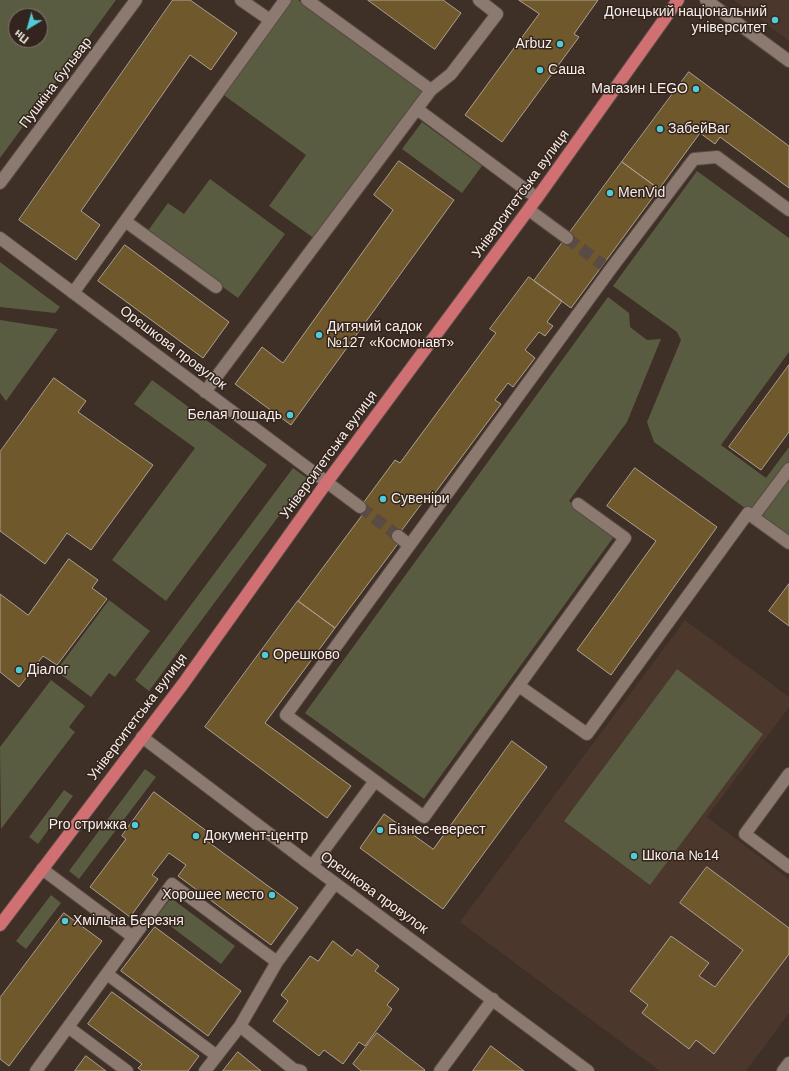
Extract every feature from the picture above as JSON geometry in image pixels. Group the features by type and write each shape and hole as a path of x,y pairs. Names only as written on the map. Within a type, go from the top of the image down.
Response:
{"main road":[{"name":"Університетська вулиця","path":"0,925 183,684 327,482 529,210 678,0"}],"street":[{"name":"Пушкіна бульвар","path":"0,183 136,0"},
{"path":"241,0 270,20"},
{"path":"73,293 285,0"},
{"path":"307,0 431,90"},
{"path":"205,392 431,90 451,74 497,14 479,0"},
{"path":"706,0 789,61"},
{"path":"417,109 537,198"},
{"path":"578,504 625,538 424,817 286,715 607,268 694,159 717,157 789,210"},
{"path":"529,210 566,238"},
{"path":"125,220 216,287"},
{"name":"Орєшкова провулок","path":"0,238 360,507"},
{"path":"789,469 753,517 789,543"},
{"path":"519,686 587,734 748,513"},
{"path":"398,536 409,545"},
{"name":"Орєшкова провулок","path":"142,737 312,866 588,1071"},
{"path":"789,774 745,834 789,867"},
{"path":"312,866 375,781"},
{"path":"42,869 133,937"},
{"path":"205,1071 240,1026 277,962 335,883"},
{"path":"36,1071 172,884 277,962"},
{"path":"107,974 217,1056"},
{"path":"440,1071 493,1000"},
{"path":"240,1026 293,1069 301,1071"},
{"path":"68,1027 127,1071"},
{"path":"783,1071 789,1063"}],"shaded area":[{"name":"Донецький національний університет","path":"734,0 789,0 789,41"},
{"name":"Школа №14","path":"685,620 789,697 789,707 707,817 789,879 789,1013 746,1071 660,1071 460,922"}],"green space":[{"path":"0,0 116,0 0,158"},
{"path":"289,0 298,0 423,90 315,239 269,206 306,155 221,93"},
{"path":"422,122 482,166 462,193 402,149"},
{"path":"697,171 789,238 789,352 721,445 766,478 789,447 789,540 654,442 647,422 681,340 677,332 613,286"},
{"path":"210,179 285,234 238,298 147,232 168,203 184,214"},
{"path":"0,262 60,307 55,313 0,307"},
{"path":"608,297 629,313 630,327 647,340 661,339 627,422 569,501 615,535 424,799 305,713"},
{"path":"0,320 58,329 6,401 0,393"},
{"path":"152,380 267,465 166,601 112,560 195,448 134,404"},
{"path":"293,468 307,478 149,691 135,680"},
{"path":"109,600 150,631 115,677 109,673 91,697 56,671"},
{"path":"677,669 763,734 650,885 564,821"},
{"path":"51,680 85,706 69,727 75,732 1,829 0,747"},
{"path":"145,769 156,777 79,879 69,871"},
{"path":"64,790 73,796 38,844 29,837"},
{"path":"51,895 61,903 26,949 16,941"},
{"path":"171,898 235,946 221,964 157,916"}],"building":[{"path":"173,0 190,0 237,33 211,70 190,55 81,211 100,225 76,260 19,220"},
{"path":"368,0 443,0 461,13 435,49"},
{"path":"519,0 598,0 574,34 579,37 502,142 465,115 539,14"},
{"path":"689,72 789,146 789,188 720,137 715,144 700,133 659,189 622,162"},
{"path":"399,161 454,200 291,425 235,384 262,347 283,363 393,210 374,195"},
{"path":"622,162 659,189 571,308 534,281"},
{"path":"125,245 229,322 203,358 98,281"},
{"path":"529,277 562,301 547,322 553,326 545,336 539,332 525,350 535,358 513,387 508,383 495,400 501,404 435,493 431,491 396,538 400,541 335,628 298,601 363,514 358,510 395,460 400,463 496,333 490,329"},
{"path":"789,365 789,432 761,470 729,447"},
{"path":"54,378 86,401 78,412 153,465 91,550 67,533 45,564 0,531 0,452"},
{"path":"635,468 717,527 611,675 577,650 656,541 607,506"},
{"path":"69,559 98,580 92,588 107,599 57,665 43,656 19,687 0,672 0,594 28,615"},
{"path":"789,584 789,626 769,611"},
{"path":"298,601 335,628 265,723 351,786 327,818 205,727"},
{"path":"512,741 547,767 443,909 360,848 384,814 433,849"},
{"path":"154,792 212,835 207,841 298,908 271,945 178,876 186,865 169,853 152,875 158,879 130,917 90,887 126,839 122,836"},
{"path":"707,867 789,928 789,954 714,1054 696,1040 689,1049 642,1013 648,1005 630,991 671,936 709,963 699,976 715,987 743,950 680,903"},
{"path":"64,913 102,941 9,1066 0,1059 0,998"},
{"path":"155,927 241,991 208,1036 121,971"},
{"path":"333,941 352,956 357,949 379,966 375,971 399,989 387,1005 392,1009 365,1046 359,1042 343,1064 324,1050 319,1056 273,1021 288,1001 281,995 310,956 318,961"},
{"path":"112,992 199,1056 188,1071 142,1071 138,1068 142,1064 88,1024"},
{"path":"377,1033 425,1070 361,1071 353,1064"},
{"path":"491,1046 524,1071 473,1071"},
{"path":"238,1052 261,1071 223,1071"},
{"path":"86,1056 106,1071 75,1071"}],"tunnel":[{"path":"567,238 603,265"},
{"path":"360,507 398,536"}],"place":[{"name":"Донецький національний університет","path":"775,20"},
{"name":"Arbuz","path":"560,44"},
{"name":"Саша","path":"540,70"},
{"name":"Магазин LEGO","path":"696,89"},
{"name":"ЗабейBar","path":"660,129"},
{"name":"MenVid","path":"610,193"},
{"name":"Дитячий садок №127 «Космонавт»","path":"319,335"},
{"name":"Белая лошадь","path":"290,415"},
{"name":"Сувеніри","path":"383,499"},
{"name":"Орешково","path":"265,655"},
{"name":"Діалог","path":"19,670"},
{"name":"Pro стрижка","path":"135,825"},
{"name":"Бізнес-еверест","path":"380,830"},
{"name":"Документ-центр","path":"196,836"},
{"name":"Школа №14","path":"634,856"},
{"name":"Хорошее место","path":"272,895"},
{"name":"Хмільна Березня","path":"65,921"}]}
